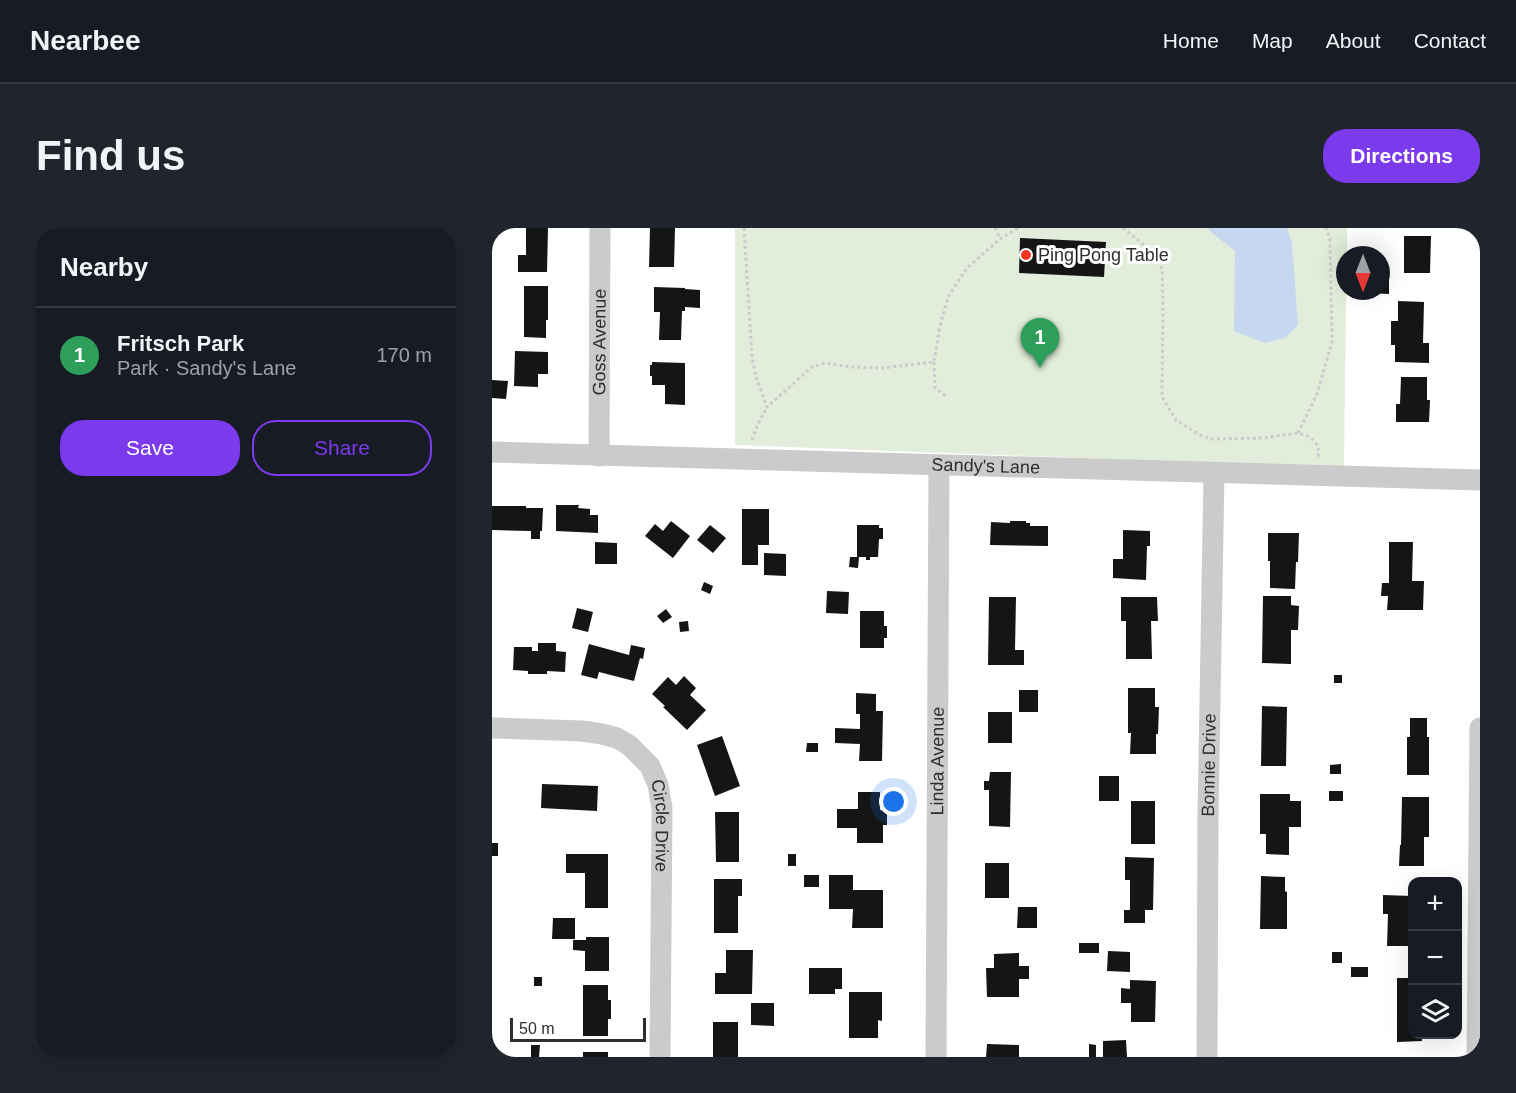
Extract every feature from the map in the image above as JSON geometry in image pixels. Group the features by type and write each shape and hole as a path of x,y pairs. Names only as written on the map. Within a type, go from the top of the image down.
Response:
{"street":[{"name":"Goss Avenue","path":"599,456 600,228"},
{"name":"Sandy's Lane","path":"492,452 1480,480"},
{"name":"Linda Avenue","path":"936,1057 939,465"},
{"name":"Bonnie Drive","path":"1207,1057 1208,816 1214,473"},
{"name":"Circle Drive","path":"492,728 582,731 602,734 617,738 629,745 650,766 658,785 662,808 660,1057"},
{"path":"1477,1057 1480,728"}],"path":[{"path":"744,228 752,357 756,378 767,406"},
{"path":"995,228 1000,239"},
{"path":"946,396 935,388 934,362 940,326 949,295 967,268 1000,239 1018,228"},
{"path":"1123,228 1149,249 1162,269 1162,397 1176,420 1200,435 1212,439 1264,438 1298,433 1310,437 1318,446 1319,476"},
{"path":"1298,433 1317,394 1332,342 1330,239 1326,228"},
{"path":"748,459 757,426 767,406 812,367 825,363 882,368 934,362"}],"green space":[{"path":"735,228 1347,228 1347,246 1336,246 1336,300 1346,300 1344,468 735,445"}],"water":[{"path":"1206,228 1287,228 1292,242 1298,325 1285,338 1265,343 1234,331 1235,251"}],"building":[{"path":"526,228 548,228 547,272 518,272 518,255 526,255"},
{"path":"650,228 675,228 674,267 649,267"},
{"path":"1404,236 1431,236 1430,273 1404,273"},
{"path":"1020,238 1106,242 1104,277 1019,273"},
{"path":"524,286 548,286 546,338 524,337"},
{"path":"654,287 700,290 700,308 685,307 685,311 682,311 681,340 659,340 660,312 654,312"},
{"path":"1398,301 1424,302 1423,343 1429,343 1429,363 1395,362 1395,345 1391,345 1391,321 1398,321"},
{"path":"515,351 548,352 548,374 538,374 538,387 514,386"},
{"path":"652,362 685,363 685,405 665,404 665,385 652,385 650,365"},
{"path":"1401,377 1427,377 1427,400 1430,400 1429,422 1396,422 1396,404 1400,404"},
{"path":"492,380 508,381 506,399 492,398"},
{"path":"556,505 579,505 578,508 590,509 590,515 598,515 598,533 556,531"},
{"path":"492,506 543,508 540,539 531,539 531,531 492,530"},
{"path":"742,509 769,509 769,545 758,545 758,565 742,565"},
{"path":"671,521 690,536 673,558 645,536 655,524 663,531"},
{"path":"1010,521 1026,521 1030,523 1030,526 1048,526 1048,546 990,545 991,522 1010,523"},
{"path":"710,525 726,538 713,553 697,540"},
{"path":"857,525 879,525 879,528 883,528 883,539 879,539 878,557 870,557 870,560 866,560 866,557 859,557 858,568 849,567 850,557 857,557"},
{"path":"1123,530 1150,531 1146,580 1113,578 1113,559 1123,559"},
{"path":"1268,533 1299,533 1295,589 1270,588"},
{"path":"595,542 617,543 617,564 595,564"},
{"path":"1389,542 1413,542 1412,581 1424,581 1423,610 1387,610 1388,596 1381,596 1382,583 1389,583"},
{"path":"764,553 786,554 786,576 764,575"},
{"path":"704,582 713,586 710,594 701,590"},
{"path":"827,591 849,592 848,614 826,613"},
{"path":"1263,596 1291,596 1291,605 1299,606 1298,630 1291,630 1291,664 1262,663"},
{"path":"989,597 1016,597 1015,650 1024,650 1024,665 988,665"},
{"path":"1121,597 1157,597 1158,621 1151,621 1152,659 1126,659 1126,621 1121,621"},
{"path":"577,608 593,612 588,632 572,628"},
{"path":"666,609 672,617 663,623 657,616"},
{"path":"860,611 884,611 887,638 884,638 884,648 860,648"},
{"path":"688,621 689,631 680,632 679,622"},
{"path":"538,643 556,643 556,651 566,652 565,672 547,671 547,674 528,674 528,671 513,670 514,647 532,647 532,651 538,651"},
{"path":"589,644 629,655 631,645 645,648 634,681 599,672 597,679 581,675"},
{"path":"1334,675 1342,675 1342,683 1334,683"},
{"path":"684,676 696,688 690,695 706,710 687,730 652,694 668,677 676,685"},
{"path":"1128,688 1155,688 1155,707 1159,707 1156,754 1130,754"},
{"path":"1019,690 1038,690 1038,712 1019,712"},
{"path":"856,693 876,694 876,711 883,711 882,761 859,761 860,744 835,743 835,728 860,729 860,714 856,714"},
{"path":"1262,706 1287,707 1286,766 1261,766"},
{"path":"988,712 1012,712 1012,743 988,743"},
{"path":"1410,718 1427,718 1429,775 1407,775 1407,737 1410,737"},
{"path":"722,736 740,786 715,796 697,745"},
{"path":"807,743 818,743 818,752 806,752"},
{"path":"1341,764 1341,774 1330,774 1330,765"},
{"path":"990,772 1011,772 1010,827 989,826 989,790 984,790 984,781 989,781"},
{"path":"1099,776 1119,776 1119,801 1099,801"},
{"path":"542,784 598,786 597,811 541,808"},
{"path":"1329,791 1343,791 1343,801 1329,801"},
{"path":"858,792 880,792 880,810 887,811 887,825 883,825 883,843 857,843 857,828 837,828 837,809 858,809"},
{"path":"1260,794 1290,794 1290,801 1301,801 1301,827 1289,827 1289,855 1266,854 1266,834 1260,834"},
{"path":"1402,797 1429,797 1429,837 1424,837 1424,866 1399,866"},
{"path":"1131,801 1155,801 1155,844 1131,844"},
{"path":"715,812 739,812 739,862 716,862"},
{"path":"492,843 498,843 498,856 492,856"},
{"path":"566,854 608,854 608,908 585,908 585,873 566,873"},
{"path":"788,854 796,854 796,866 788,866"},
{"path":"1125,857 1154,858 1153,910 1145,910 1145,923 1124,923 1124,910 1130,910 1130,880 1125,880"},
{"path":"985,863 1009,863 1009,898 985,898"},
{"path":"804,875 819,875 819,887 804,887"},
{"path":"829,875 853,875 853,890 883,890 883,928 852,928 853,909 829,909"},
{"path":"1261,876 1285,877 1287,929 1260,929"},
{"path":"714,879 742,879 742,896 738,896 738,933 714,933"},
{"path":"1383,895 1408,896 1408,946 1387,946 1388,914 1383,914"},
{"path":"1018,907 1037,907 1037,928 1017,928"},
{"path":"553,918 575,918 575,939 552,939"},
{"path":"586,937 609,937 609,971 585,971 585,951 573,950 573,940 586,940"},
{"path":"1079,943 1099,943 1099,953 1079,953"},
{"path":"726,950 753,950 752,994 715,994 715,973 726,973"},
{"path":"1108,951 1130,952 1130,972 1107,971"},
{"path":"1332,952 1342,952 1342,963 1332,963"},
{"path":"1019,953 1019,966 1029,966 1029,979 1019,979 1019,997 987,997 986,968 994,968 994,954"},
{"path":"1351,967 1368,967 1368,977 1351,977"},
{"path":"809,968 842,968 842,989 835,989 835,994 809,994"},
{"path":"534,977 542,977 542,986 534,986"},
{"path":"1397,978 1408,978 1408,1039 1422,1039 1422,1041 1397,1042"},
{"path":"1130,980 1156,981 1155,1022 1131,1022 1131,1003 1121,1003 1121,988 1130,989"},
{"path":"583,985 608,985 611,1019 608,1019 608,1036 583,1036"},
{"path":"849,992 882,992 882,1021 878,1020 878,1038 849,1038"},
{"path":"751,1003 774,1003 774,1026 751,1025"},
{"path":"713,1022 738,1022 738,1057 713,1057"},
{"path":"1126,1040 1127,1057 1103,1057 1103,1041"},
{"path":"987,1044 1019,1045 1019,1057 986,1057"},
{"path":"1089,1044 1096,1045 1096,1057 1089,1057"},
{"path":"531,1045 540,1045 539,1057 531,1057"},
{"path":"583,1052 608,1052 608,1057 583,1057"}],"place":[{"name":"Ping Pong Table","path":"1026,255"},
{"name":"Fritsch Park","path":"1040,368"}]}
